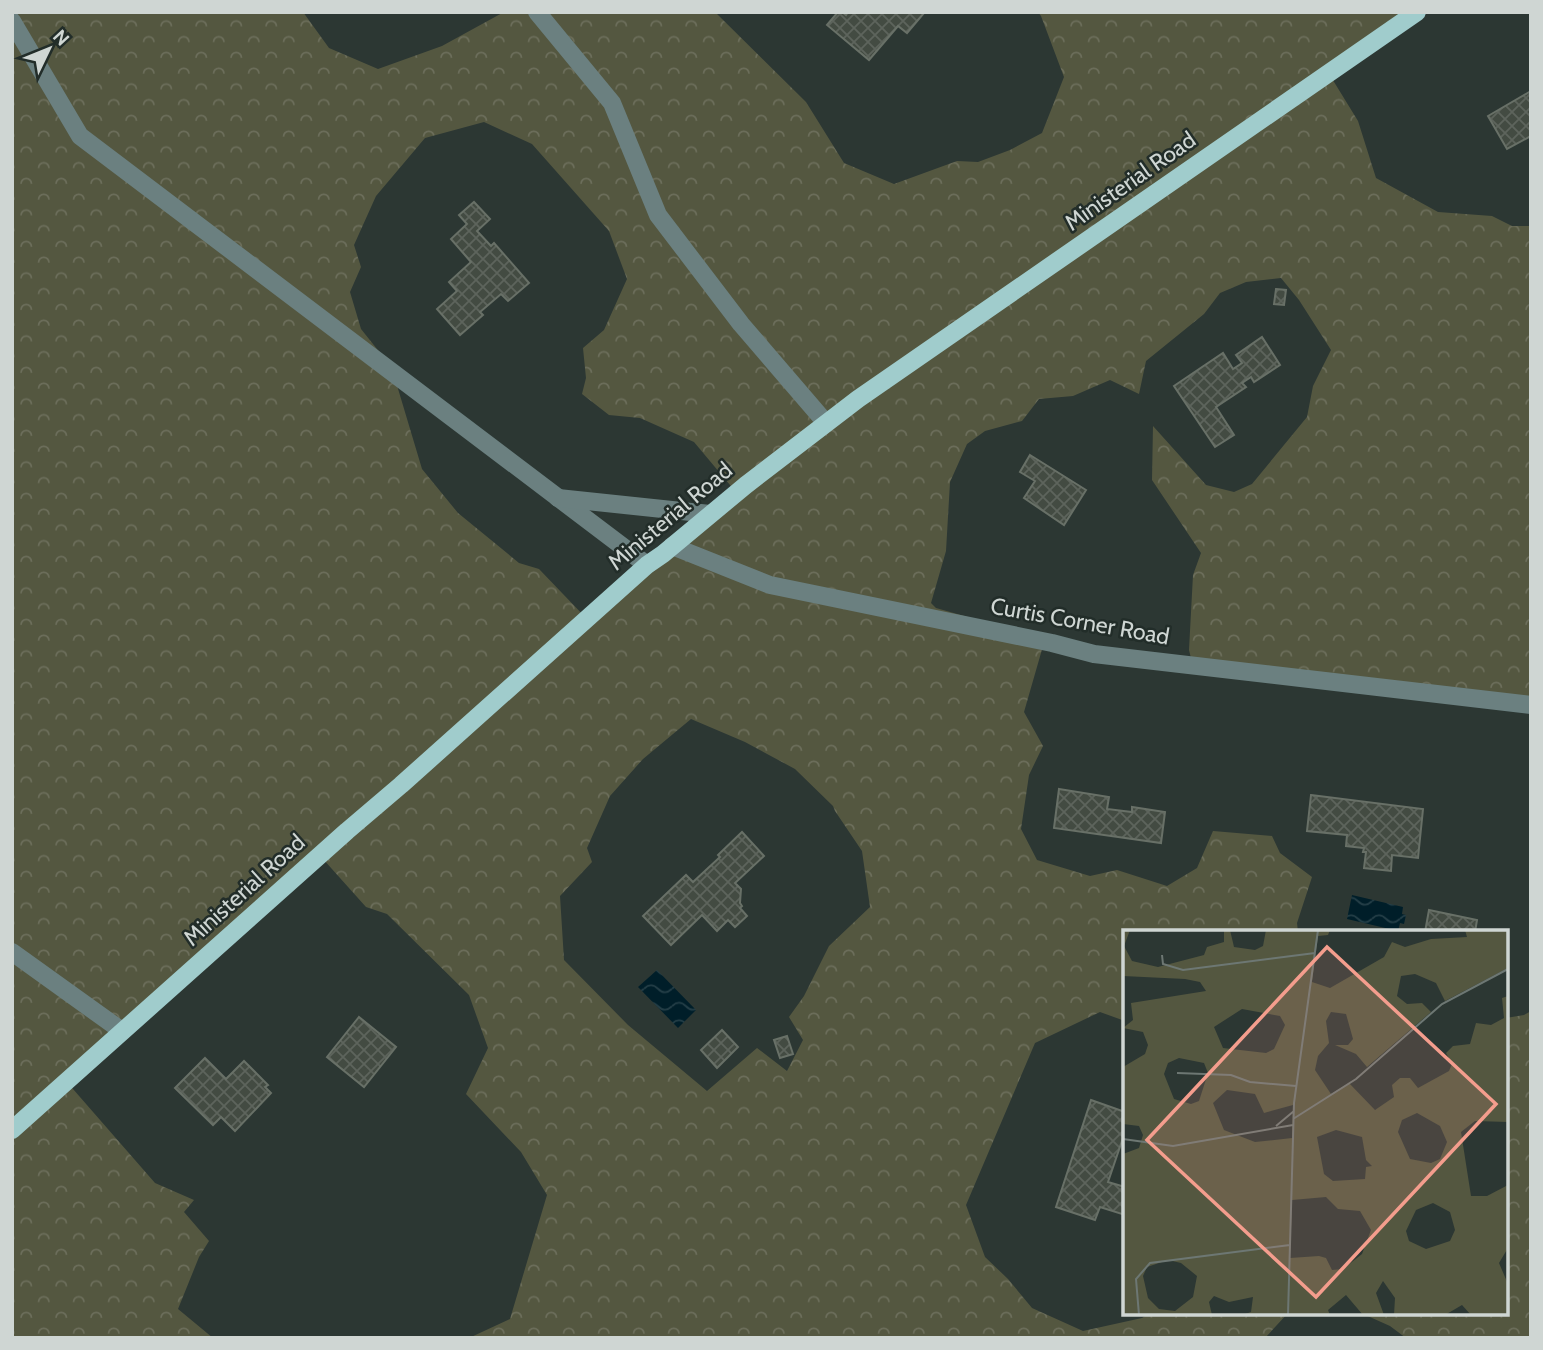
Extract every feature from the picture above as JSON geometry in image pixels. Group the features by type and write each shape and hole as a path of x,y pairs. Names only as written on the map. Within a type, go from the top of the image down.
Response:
{"main road":[{"name":"Ministerial Road","path":"12,1130 647,565 663,555 710,514 825,423 1417,12"}],"street":[{"path":"537,12 612,103 658,215 741,324 825,423"},
{"path":"12,21 80,136 647,565"},
{"path":"558,498 710,514"},
{"name":"Curtis Corner Road","path":"672,546 770,585 1094,654 1531,705"},
{"path":"12,952 122,1031"}],"green space":[{"path":"12,12 303,12 329,48 378,69 442,46 504,12 715,12 806,102 844,163 894,184 957,161 978,162 1010,150 1042,133 1064,77 1038,12 1417,12 1331,77 1358,121 1376,178 1438,212 1492,216 1512,226 1531,226 1531,701 1192,662 1189,650 1193,575 1201,553 1152,480 1153,426 1206,485 1234,492 1252,484 1307,417 1313,386 1331,350 1299,300 1281,278 1246,282 1220,293 1204,314 1146,361 1139,394 1110,380 1073,396 1039,399 1022,421 985,431 967,444 950,482 946,551 931,603 936,608 1045,639 1024,712 1043,746 1029,775 1021,829 1037,860 1090,876 1117,870 1167,886 1197,868 1213,831 1272,836 1280,853 1312,877 1297,923 1298,930 1123,930 1123,1020 1100,1012 1035,1043 966,1205 985,1257 1032,1308 1083,1331 1147,1315 1286,1315 1265,1338 469,1338 510,1319 547,1195 521,1152 466,1094 488,1048 469,995 387,914 366,907 323,859 66,1081 155,1183 194,1200 184,1212 209,1241 199,1257 178,1309 213,1338 12,1338","holes":["484,122 532,144 609,231 627,279 604,330 583,348 586,378 582,394 609,415 640,418 694,442 735,491 586,618 539,569 519,563 458,513 422,469 393,372 361,329 350,292 361,267 354,245 376,196 425,138","691,719 745,742 795,769 833,806 862,851 870,907 829,946 804,996 789,1017 803,1040 787,1071 757,1048 707,1091 628,1025 564,960 560,896 592,862 587,848 610,796 643,759"]},
{"path":"1531,1011 1531,1338 1406,1338 1390,1326 1365,1315 1508,1315 1508,1018"}],"water":[{"path":"1352,895 1403,907 1402,914 1406,915 1404,924 1400,923 1398,930 1347,919"},
{"path":"657,970 696,1010 678,1028 638,987"}],"building":[{"path":"838,12 846,15 848,12 924,13 907,33 898,26 869,60 827,25"},
{"path":"1531,91 1531,136 1507,149 1488,116"},
{"path":"474,202 490,219 477,231 491,246 494,243 529,283 508,301 501,294 480,312 483,315 460,335 437,309 457,291 449,282 471,262 451,239 467,224 459,215"},
{"path":"1276,289 1286,290 1284,305 1274,304"},
{"path":"1262,337 1280,365 1254,382 1251,377 1242,383 1246,387 1216,407 1234,435 1215,447 1174,386 1223,353 1233,369 1242,363 1236,355"},
{"path":"1030,455 1086,490 1064,525 1024,498 1035,481 1020,472"},
{"path":"1059,789 1109,797 1107,809 1132,812 1132,807 1165,812 1161,843 1054,828"},
{"path":"1311,795 1423,809 1418,858 1392,855 1391,871 1364,868 1364,848 1346,846 1347,835 1307,831"},
{"path":"742,832 764,856 735,883 741,889 740,908 747,916 735,927 728,920 717,931 702,915 671,945 643,916 686,875 693,882"},
{"path":"1429,910 1477,920 1475,930 1425,930"},
{"path":"359,1017 396,1047 364,1087 327,1057"},
{"path":"722,1030 738,1047 717,1068 701,1050"},
{"path":"787,1036 793,1054 780,1058 774,1040"},
{"path":"205,1058 226,1079 244,1061 268,1085 265,1087 271,1093 235,1131 221,1117 213,1125 175,1088"},
{"path":"1091,1100 1123,1111 1123,1138 1108,1182 1123,1186 1123,1214 1100,1207 1095,1220 1056,1207"}]}
